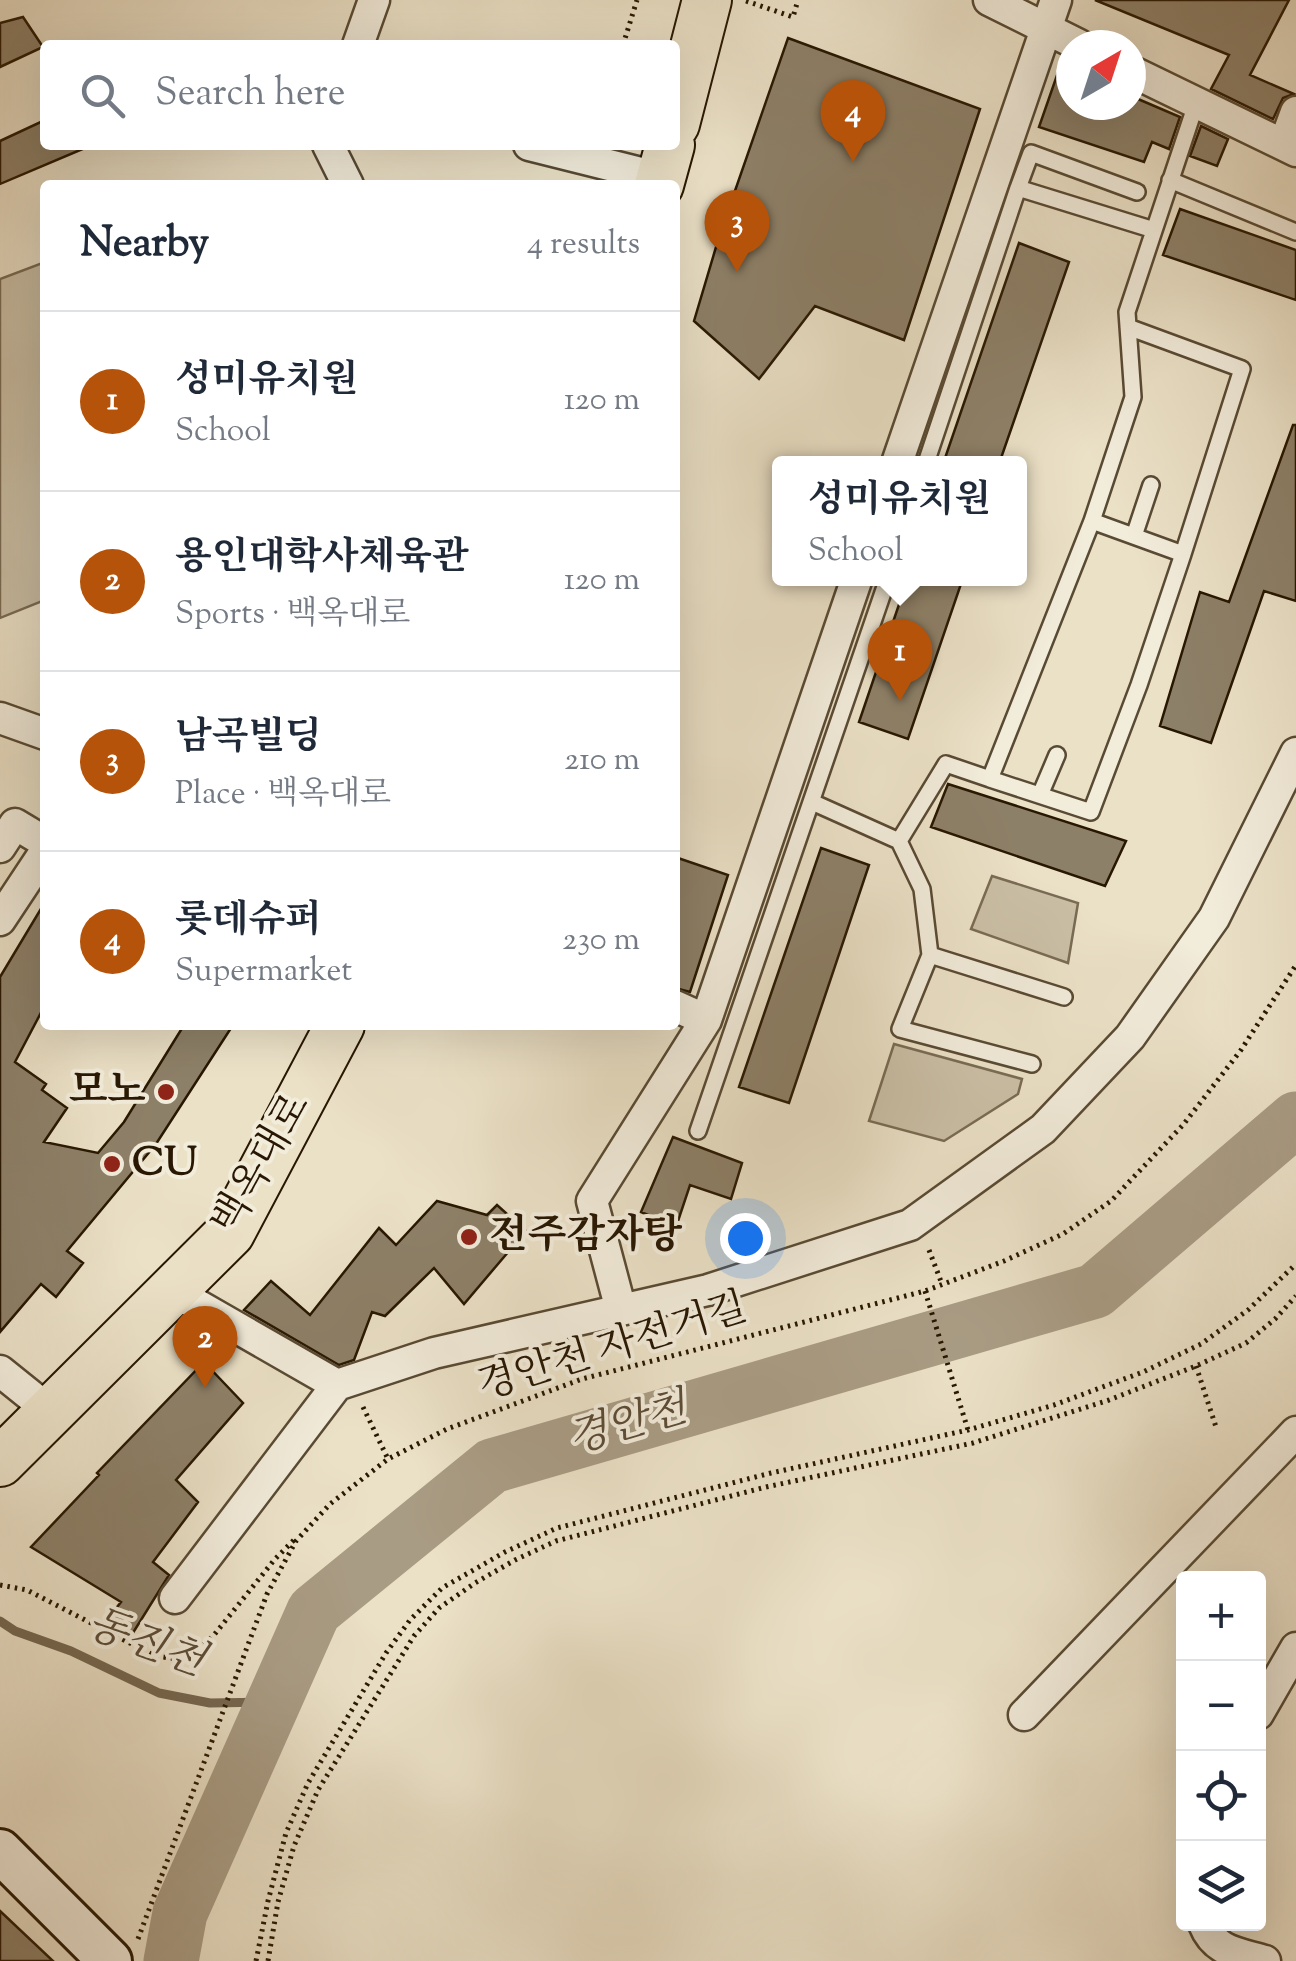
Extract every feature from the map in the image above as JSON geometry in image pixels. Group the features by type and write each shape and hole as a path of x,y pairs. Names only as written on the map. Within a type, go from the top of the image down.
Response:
{"main road":[{"path":"680,105 707,0"},
{"name":"백옥대로","path":"0,1462 230,1234 337,1030"}],"street":[{"path":"360,40 374,0"},
{"path":"900,456 1051,14 989,0"},
{"path":"1146,79 1290,148 1296,112"},
{"path":"330,150 346,180"},
{"path":"552,150 660,173"},
{"path":"620,1310 592,1201 706,1020 854,586"},
{"path":"0,718 40,732"},
{"path":"174,1598 344,1383 434,1353 708,1290 910,1225 1043,1128 1130,1037 1214,918 1296,753"},
{"path":"0,847 15,824 40,839"},
{"path":"0,920 40,860"},
{"path":"680,1008 706,1020"},
{"path":"173,1291 344,1383"},
{"path":"0,1371 51,1412"},
{"path":"1024,1715 1296,1432"},
{"path":"1266,1700 1296,1648"},
{"path":"0,1851 58,1911 123,1952"},
{"path":"1207,1931 1223,1949 1265,1961"}],"lane":[{"path":"990,779 1092,521 1133,397 1127,312 1196,104"},
{"path":"929,456 1031,154 1137,192"},
{"path":"1170,180 1296,232"},
{"path":"1018,188 1154,230"},
{"path":"899,841 946,764 1091,812 1183,554 1242,368 1128,327"},
{"path":"1134,536 1151,485"},
{"path":"1092,521 1183,554"},
{"path":"698,1131 885,586"},
{"path":"1040,795 1057,755"},
{"path":"812,802 899,841 922,888 930,955 900,1028 1032,1064"},
{"path":"930,955 1064,997"}],"path":[{"path":"625,40 637,0"},
{"path":"743,0 793,17 798,0"},
{"name":"경안천 자전거길","path":"123,1952 203,1762 267,1594 296,1541 330,1504 388,1458 447,1429 582,1380 925,1291 1063,1234 1111,1202 1183,1125 1241,1050 1296,965"},
{"path":"917,1220 942,1284"},
{"path":"256,1961 286,1832 308,1784 386,1654 410,1620 442,1588 557,1528 771,1473 968,1430 1054,1405 1143,1372 1201,1344 1248,1310 1296,1264"},
{"path":"925,1291 968,1430"},
{"path":"268,1961 278,1902 294,1846 318,1790 414,1636 438,1608 475,1583 556,1542 766,1487 973,1443 1110,1400 1246,1343 1296,1296"},
{"path":"1196,1366 1218,1430"},
{"path":"344,1383 388,1458"}],"shaded area":[{"path":"40,264 40,602 0,618 0,279"},
{"path":"992,876 1078,903 1068,963 971,929"},
{"path":"894,1044 1022,1079 1018,1094 944,1141 869,1121"}],"building":[{"path":"1095,0 1289,0 1250,75 1294,94 1283,98 1273,119 1211,89 1229,55"},
{"path":"23,17 40,48 0,67 0,23"},
{"path":"788,38 980,109 904,340 815,306 759,379 694,321"},
{"path":"1056,78 1056,120 1146,120 1146,102 1180,117 1169,149 1152,142 1144,162 1039,127"},
{"path":"40,122 40,150 80,150 0,184 0,141"},
{"path":"1201,126 1228,139 1217,166 1190,156"},
{"path":"1180,209 1296,250 1296,300 1163,255"},
{"path":"1019,243 1069,262 1002,456 946,456"},
{"path":"1293,425 1296,601 1264,591 1211,743 1160,726 1200,592 1229,602"},
{"path":"905,586 960,586 908,739 859,722"},
{"path":"948,784 1126,841 1105,886 931,827"},
{"path":"821,848 869,865 789,1103 739,1087"},
{"path":"680,859 728,875 690,992 680,989"},
{"path":"40,910 40,1014 15,1062 46,1084 42,1090 67,1108 44,1142 98,1153 124,1122 181,1030 230,1030 156,1144 67,1251 83,1263 56,1297 41,1284 0,1332 0,977"},
{"path":"673,1137 742,1163 731,1199 690,1185 676,1227 641,1212"},
{"path":"437,1201 487,1215 497,1205 526,1231 464,1304 434,1268 385,1316 372,1312 354,1360 339,1365 244,1310 271,1281 310,1315 379,1228 396,1245"},
{"path":"204,1362 243,1403 176,1480 198,1502 153,1562 169,1575 131,1636 106,1621 121,1602 31,1547"},
{"path":"0,1911 53,1961 0,1961"}],"waterway":[{"name":"경안천","path":"171,1961 180,1913 314,1611 492,1466 1095,1291 1296,1119"},
{"name":"동진천","path":"0,1621 159,1693 210,1703 273,1702"}],"place":[{"name":"롯데슈퍼","path":"853,162"},
{"name":"남곡빌딩","path":"737,272"},
{"name":"성미유치원","path":"900,701"},
{"name":"모노","path":"166,1092"},
{"name":"CU","path":"112,1164"},
{"name":"전주감자탕","path":"469,1237"},
{"name":"용인대학사체육관","path":"205,1388"}]}
